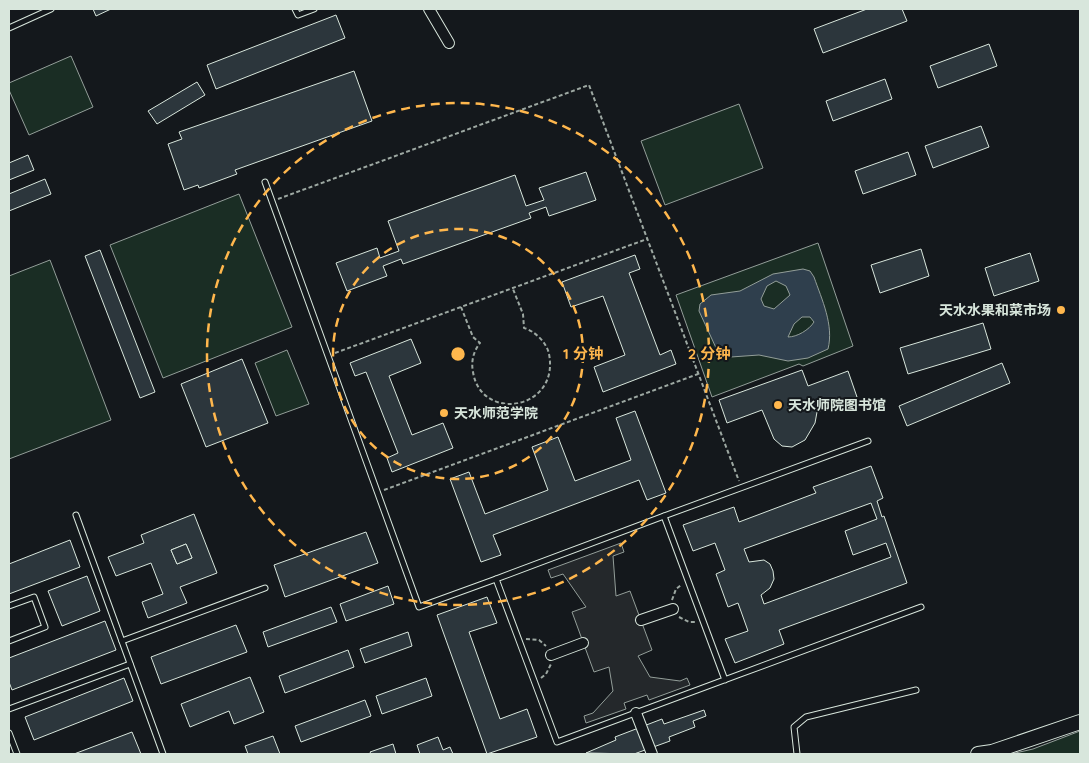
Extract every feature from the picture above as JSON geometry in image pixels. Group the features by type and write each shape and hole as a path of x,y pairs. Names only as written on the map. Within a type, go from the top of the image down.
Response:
{"main road":[{"path":"978,754 992,752 1080,722"}],"street":[{"path":"429,9 449,43"},
{"path":"641,620 673,609"},
{"path":"551,655 583,642"},
{"path":"636,712 652,754"}],"lane":[{"path":"9,28 51,9"},
{"path":"295,9 298,14 314,9"},
{"path":"264,182 419,607 868,441"},
{"path":"76,515 163,754"},
{"path":"664,516 725,680"},
{"path":"496,579 557,742 921,607"},
{"path":"122,641 265,588"},
{"path":"9,606 34,597 45,627 9,641"},
{"path":"9,709 130,664"},
{"path":"796,754 794,727 806,717 916,690"},
{"path":"9,733 17,754"}],"path":[{"path":"271,201 589,84 741,488"},
{"path":"328,356 647,239"},
{"path":"461,307 473,337 480,343 476,348 472,363 474,378 482,392 494,401 509,405 525,402 538,394 547,382 551,367 549,352 541,338 524,328 523,314 513,288"},
{"path":"377,492 698,374"}],"green space":[{"path":"71,56 93,107 29,135 9,90 9,83"},
{"path":"739,104 763,168 665,205 641,141"},
{"path":"239,194 292,327 163,378 110,245"},
{"path":"818,243 853,346 803,366 799,364 712,397 676,295"},
{"path":"50,260 111,420 9,459 9,276"},
{"path":"287,350 309,404 276,416 255,363"},
{"path":"1080,731 1080,754 1011,754 1033,749"}],"shaded area":[{"path":"621,543 624,552 613,556 616,596 630,591 652,650 638,656 650,677 680,681 687,678 690,685 649,700 647,695 624,703 626,709 586,723 584,716 593,713 613,691 609,667 594,672 572,612 586,607 563,574 551,578 548,570"}],"water":[{"path":"803,269 810,271 814,277 826,313 829,331 828,349 808,358 788,361 759,355 731,357 717,350 699,311 700,304 711,295 740,291 773,274","holes":["776,281 786,286 790,295 774,309 764,306 761,299 767,286","802,317 810,317 814,322 809,328 795,336 788,337 794,324"]}],"building":[{"path":"93,9 111,9 96,16"},
{"path":"867,9 902,9 907,21 823,53 814,29"},
{"path":"336,15 345,38 216,89 207,65"},
{"path":"989,44 997,66 938,88 930,66"},
{"path":"354,71 372,121 235,170 237,174 199,188 198,185 184,190 168,144 182,139 179,132"},
{"path":"885,79 892,99 833,121 826,101"},
{"path":"197,82 205,95 157,124 148,111"},
{"path":"981,126 989,147 933,168 925,146"},
{"path":"908,152 916,175 863,194 855,171"},
{"path":"28,155 34,170 9,180 9,163"},
{"path":"586,172 596,200 549,216 546,207 529,213 531,218 403,264 401,259 383,266 387,276 347,291 336,263 377,248 380,258 399,251 388,221 515,175 526,206 544,200 539,188"},
{"path":"45,179 51,194 9,211 9,194"},
{"path":"921,249 929,276 880,293 871,265"},
{"path":"100,250 155,392 140,398 85,256"},
{"path":"1030,253 1039,281 994,296 985,268"},
{"path":"635,255 640,269 629,273 660,355 671,350 676,364 603,392 594,367 625,355 603,296 571,307 562,282"},
{"path":"983,323 991,349 908,374 900,348"},
{"path":"411,339 421,363 389,376 412,435 443,423 453,448 392,472 387,458 398,453 366,372 355,376 350,363"},
{"path":"242,359 268,423 206,447 181,384"},
{"path":"1002,363 1010,383 907,426 899,406"},
{"name":"天水师院图书馆","path":"802,370 808,386 848,371 857,397 817,412 815,423 805,440 792,447 782,446 774,439 762,410 727,423 719,400"},
{"path":"635,411 666,493 647,500 639,480 493,535 501,555 481,562 450,479 469,472 485,514 548,490 532,447 558,437 575,481 631,460 616,418"},
{"path":"871,466 883,498 877,501 907,583 779,630 784,644 735,663 725,639 748,631 738,603 728,607 716,574 725,570 715,543 693,551 683,525 734,507 739,522 816,493 813,487","holes":["871,503 877,519 845,531 853,555 886,543 891,557 764,604 761,595 770,588 774,579 773,571 770,564 764,560 749,562 744,549"]},
{"path":"194,514 217,573 180,587 187,603 148,618 142,602 163,594 151,563 116,576 108,557 144,543 141,535","holes":["186,544 192,558 177,564 171,550"]},
{"path":"366,532 378,563 285,597 274,565"},
{"path":"70,540 80,567 9,594 9,564"},
{"path":"186,544 192,558 177,564 171,550"},
{"path":"87,576 100,611 62,626 48,591"},
{"path":"388,586 394,604 346,621 340,604"},
{"path":"487,597 497,623 469,632 500,719 527,709 537,737 487,754 437,615"},
{"path":"331,607 337,622 268,647 263,632"},
{"path":"105,621 116,650 12,690 9,682 9,658"},
{"path":"236,625 247,652 161,684 151,657"},
{"path":"408,632 412,646 365,663 360,649"},
{"path":"348,650 354,667 285,693 279,676"},
{"path":"250,677 264,712 234,724 229,711 190,727 181,704"},
{"path":"124,678 133,701 34,740 25,717"},
{"path":"426,678 432,696 382,714 376,696"},
{"path":"365,700 371,716 301,742 295,726"},
{"path":"704,710 706,716 693,721 695,727 669,737 670,741 634,754 586,753 616,740 615,737 662,719 664,724"},
{"path":"132,732 141,754 74,754"},
{"path":"273,736 280,754 248,754 245,746"},
{"path":"438,737 443,750 450,747 453,754 420,754 417,745"},
{"path":"393,744 396,754 371,754 370,752"}],"place":[{"name":"天水水果和菜市场","path":"1061,310"},
{"name":"天水师院图书馆","path":"778,405"},
{"name":"天水师范学院","path":"444,413"}]}
